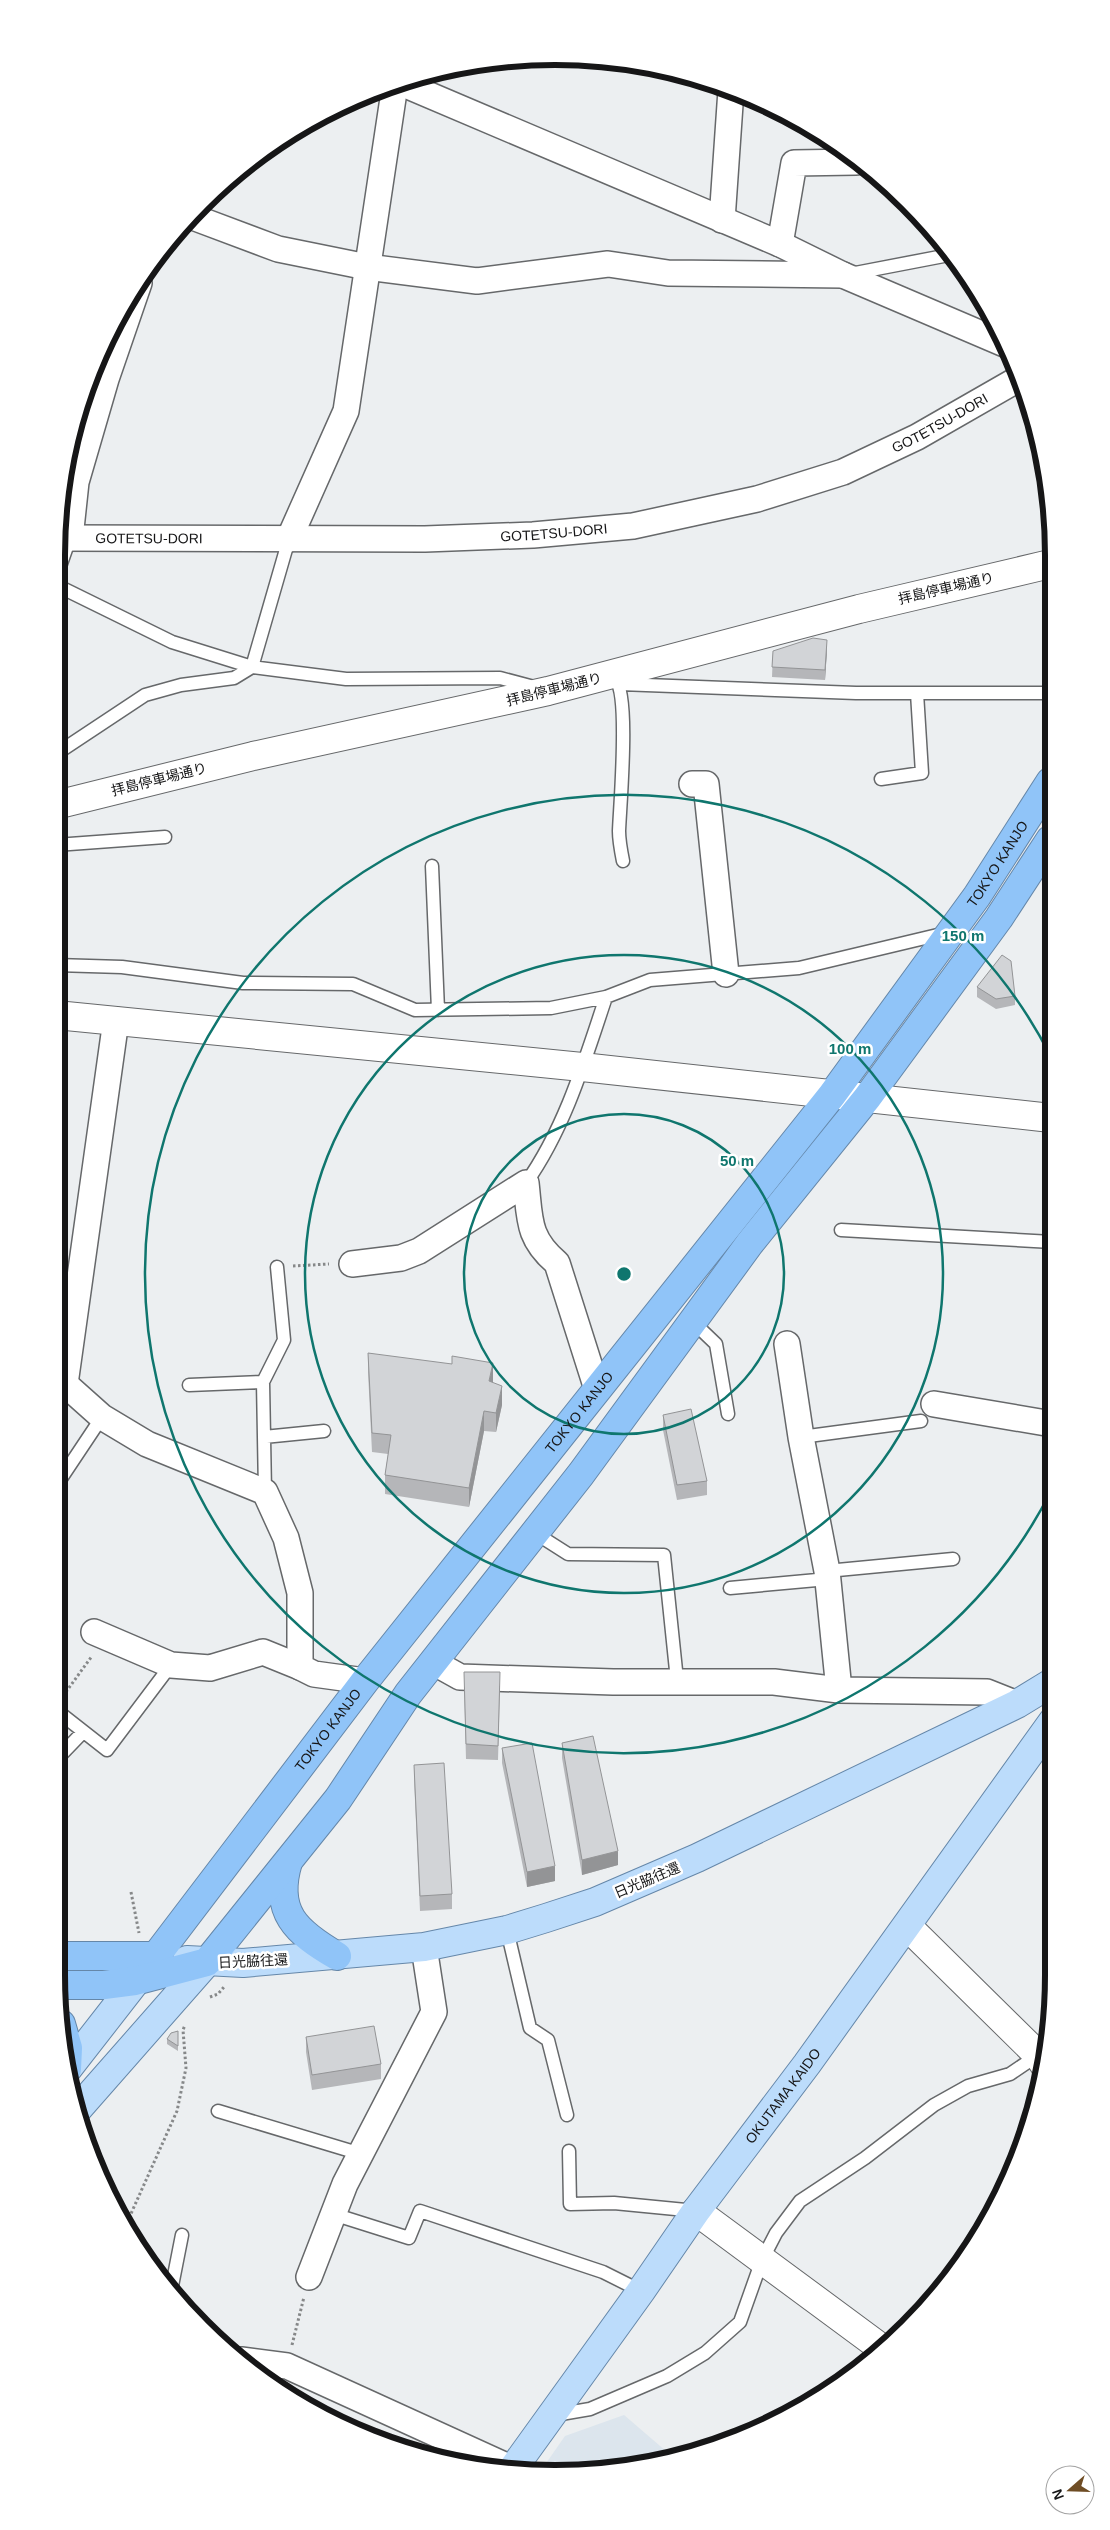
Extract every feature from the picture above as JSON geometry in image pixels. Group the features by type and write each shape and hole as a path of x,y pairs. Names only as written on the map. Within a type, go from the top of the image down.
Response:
{"highway":[{"name":"TOKYO KANJO","path":"156,1956 365,1681 832,1095 977,896 1045,790"},
{"path":"65,1985 104,1985 135,1981 207,1962 338,1799 408,1694 598,1451 750,1243 868,1098 999,918 1045,848"},
{"path":"289,1860 283,1895 289,1916 296,1927 337,1956"},
{"path":"65,1956 156,1956"}],"main road":[{"name":"日光脇往還","path":"156,1956 207,1962 243,1963 337,1956 424,1946 507,1930 595,1902 697,1858 1017,1704 1045,1687"},
{"name":"OKUTAMA KAIDO","path":"516,2463 641,2291 696,2211 907,1926 1045,1732"},
{"path":"73,2062 156,1956"},
{"path":"82,2104 207,1962"}],"street":[{"path":"411,87 780,244 843,275 995,340"},
{"path":"289,539 346,411 394,92"},
{"path":"722,220 730,97"},
{"path":"780,244 794,162 842,158"},
{"path":"199,219 278,249 367,267 477,281 608,264 668,273 843,275"},
{"path":"72,472 99,376 111,348"},
{"name":"GOTETSU-DORI","path":"66,538 425,539 563,532 633,526 757,499 843,472 917,437 1013,382"},
{"name":"拝島停車場通り","path":"65,802 253,756 616,679 859,609 1045,565"},
{"path":"692,784 706,784 726,974"},
{"path":"65,1016 582,1067 1045,1117"},
{"path":"65,1356 116,1020"},
{"path":"352,1264 401,1258 419,1251 526,1183 532,1233 548,1255 557,1263 597,1389"},
{"path":"787,1344 801,1438 827,1575 839,1690"},
{"path":"65,1385 102,1417 147,1444 264,1492 286,1538 300,1593 300,1667"},
{"path":"928,1413 1045,1423"},
{"path":"100,1634 171,1665 210,1668 263,1652 314,1674 365,1681"},
{"path":"433,1662 460,1677 613,1682 677,1680 774,1682 839,1690 987,1692 1017,1704"},
{"path":"907,1926 1040,2048"},
{"path":"310,2277 333,2214 361,2154 434,2012 424,1946"},
{"path":"696,2211 876,2344"},
{"path":"254,2362 287,2366 495,2461"}],"lane":[{"path":"843,275 943,256"},
{"path":"65,748 145,695 181,685 234,678 252,666 289,539"},
{"path":"65,589 172,642 252,666 346,679 500,678 548,692"},
{"path":"622,861 619,833 623,711 616,679 856,694 1045,693"},
{"path":"881,779 922,773 916,693"},
{"path":"65,844 165,837"},
{"path":"432,866 438,1010"},
{"path":"65,965 122,967 243,983 353,984 415,1010 551,1008 606,997 650,980 799,968 950,933"},
{"path":"526,1183 544,1157 582,1067 606,997"},
{"path":"841,1230 1045,1242"},
{"path":"264,1492 263,1382 284,1340 277,1266"},
{"path":"692,1321 716,1344 728,1414"},
{"path":"189,1385 263,1382"},
{"path":"801,1438 928,1413"},
{"path":"65,1472 102,1417"},
{"path":"264,1438 324,1431"},
{"path":"534,1533 568,1554 664,1555 677,1680"},
{"path":"730,1588 953,1560"},
{"path":"65,1717 107,1750 171,1665"},
{"path":"65,1751 83,1732"},
{"path":"507,1930 530,2028 548,2040 567,2115"},
{"path":"550,2415 590,2409 667,2376 705,2353 740,2322 762,2260 776,2233 800,2201 865,2158 934,2105 968,2086 1010,2074 1038,2056"},
{"path":"218,2111 361,2154"},
{"path":"569,2151 570,2204 614,2203 696,2211"},
{"path":"333,2214 410,2238 420,2211 603,2272 641,2291"},
{"path":"173,2281 182,2235"}],"path":[{"path":"277,1266 352,1264"},
{"path":"65,1691 100,1634"},
{"path":"129,2217 176,2111 186,2068 183,2030 187,2023"},
{"path":"287,2366 310,2277"}],"shaded area":[{"path":"624,2415 667,2452 619,2461 545,2465 565,2436"}],"building":[{"path":"813,638 827,640 825,670 772,667 773,651"},
{"path":"1002,955 1011,961 1015,996 996,999 977,987"},
{"path":"368,1353 452,1364 452,1356 493,1363 489,1381 502,1386 496,1413 484,1411 469,1488 385,1475 391,1435 372,1433"},
{"path":"691,1409 707,1481 677,1485 663,1415"},
{"path":"464,1672 500,1672 498,1746 466,1744"},
{"path":"593,1736 618,1851 582,1860 562,1743"},
{"path":"532,1743 555,1866 527,1872 502,1748"},
{"path":"444,1763 452,1894 420,1896 414,1765"},
{"path":"374,2026 381,2064 312,2075 306,2037"},
{"path":"178,2031 178,2046 167,2039 171,2033"}]}
